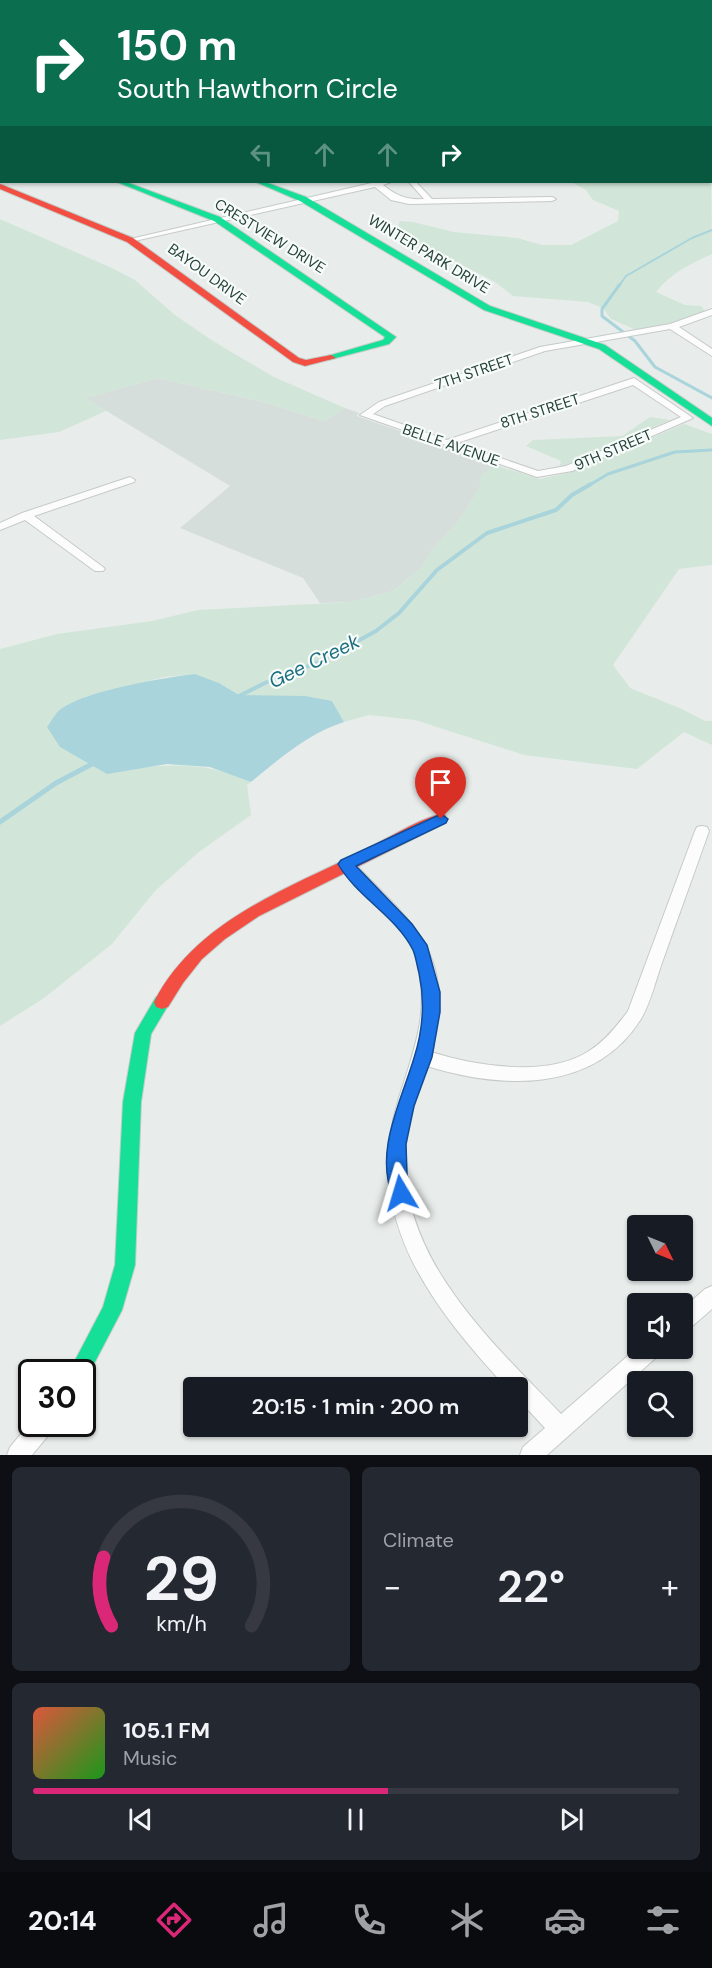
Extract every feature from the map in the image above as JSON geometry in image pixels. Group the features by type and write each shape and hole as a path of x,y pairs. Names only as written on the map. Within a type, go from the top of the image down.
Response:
{"street":[{"name":"CRESTVIEW DRIVE","path":"124,183 217,219 391,337"},
{"name":"WINTER PARK DRIVE","path":"263,183 303,199 487,308 587,340 629,364 712,423"},
{"path":"130,240 303,199 382,183"},
{"path":"413,183 430,202"},
{"path":"376,184 394,198 402,201 552,199"},
{"name":"BAYOU DRIVE","path":"0,186 130,240 296,360 305,363 316,362 386,342 391,337"},
{"name":"7TH STREET","path":"365,415 382,404 543,349 672,326 712,312"},
{"path":"672,326 712,353"},
{"name":"8TH STREET","path":"447,443 634,381 688,418"},
{"name":"BELLE AVENUE","path":"365,415 537,474"},
{"name":"9TH STREET","path":"537,474 568,469 688,418"},
{"path":"0,527 26,514 130,480"},
{"path":"26,514 99,569"},
{"path":"86,1359 112,1310 125,1265 132,1102 143,1033 177,978 196,955 219,935 254,912 346,864 441,819"},
{"path":"423,1057 463,1069 494,1073 562,1068 592,1058 619,1036 635,1014 702,831"},
{"path":"346,864 406,929 421,949 432,992 432,1012 423,1057 405,1106 397,1144 397,1174 407,1231 430,1275 463,1324 560,1430"},
{"path":"693,1312 712,1296"},
{"path":"531,1455 640,1359"},
{"path":"18,1455 33,1437"}],"shaded area":[{"path":"158,378 259,401 324,421 345,408 359,413 357,416 509,469 495,465 458,522 433,549 422,567 393,591 351,602 320,603 303,578 180,528 230,486 85,398"}],"green space":[{"path":"573,183 711,183 712,254 675,274 656,292 685,305 701,306 705,311 668,324 636,330 611,319 603,308 588,302 513,296 495,282 415,241 398,226 400,221 413,222 454,232 517,238 542,245 571,245 618,221 619,211 593,200 586,190"},
{"path":"0,219 135,280 175,315 213,341 274,377 345,408 324,421 259,401 158,378 86,398 106,411 59,432 0,440"},
{"path":"650,417 670,420 559,467 561,461 526,446 533,440 622,436"},
{"path":"684,424 712,434 712,565 679,569 613,665 630,688 705,721 712,721 712,745 684,732 637,769 524,755 415,720 369,715 344,722 332,701 239,695 219,683 195,674 164,677 84,697 138,768 196,766 210,768 251,782 247,785 251,815 199,852 155,891 112,944 44,998 0,1026 0,649 57,634 152,621 198,610 351,602 393,591 422,567 433,549 458,522 479,489 481,475 495,465 540,479 571,472"}],"water":[{"path":"195,674 219,683 239,695 305,696 332,701 344,722 307,740 251,782 210,767 167,764 107,774 60,747 47,727 61,709 88,696 164,678"}],"waterway":[{"name":"Gee Creek","path":"619,286 626,276 692,238 712,230"},
{"name":"Gee Creek","path":"620,284 602,309 602,316 635,341 655,367 712,398"},
{"name":"Gee Creek","path":"588,486 608,474 675,452 712,450"},
{"name":"Gee Creek","path":"235,698 265,683 319,662 376,631 399,613 437,570 487,533 556,510 572,495 591,484"},
{"name":"Gee Creek","path":"0,822 56,783 94,763"}],"traffic: fast":[{"path":"124,183 217,219 391,337 386,342 331,358"},
{"path":"263,183 303,199 487,308 602,347 712,423"},
{"path":"86,1359 112,1310 125,1265 132,1102 143,1033 162,1002"}],"traffic: jam":[{"path":"0,186 130,240 296,360 305,363 331,358"},
{"path":"162,1002 177,978 196,955 219,935 254,912 440,819"}],"route":[{"path":"401,1193 397,1174 397,1144 405,1106 423,1057 432,1012 432,992 421,949 406,929 346,864 441,819"}]}
